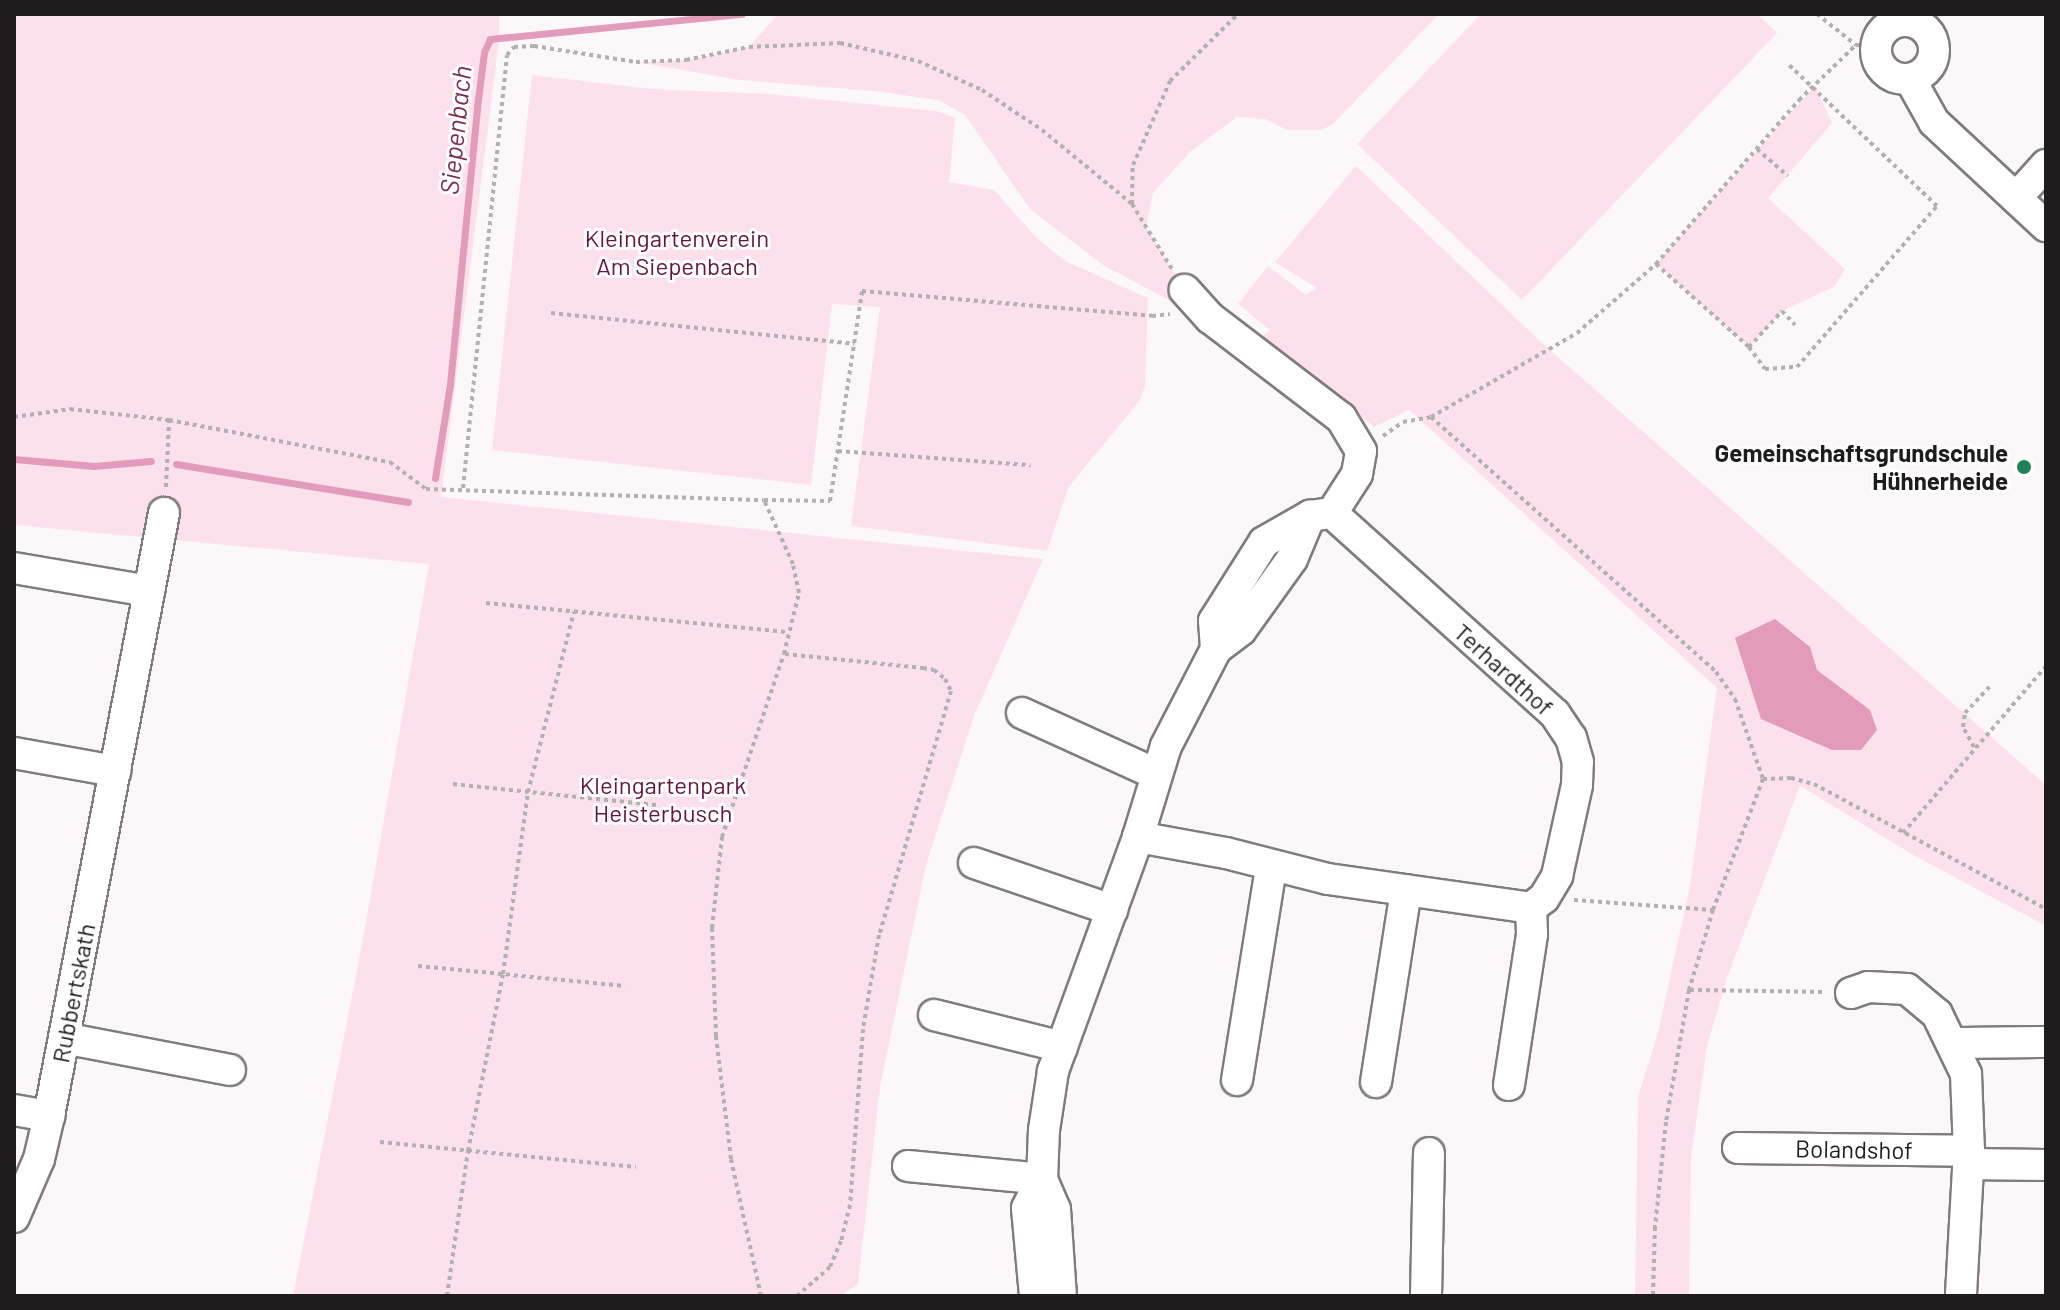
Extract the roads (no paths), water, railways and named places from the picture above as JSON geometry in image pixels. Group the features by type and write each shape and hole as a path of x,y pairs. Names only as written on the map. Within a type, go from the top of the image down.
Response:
{"street":[{"path":"1917,19 1930,34 1934,56 1920,75 1910,79 1887,74 1866,46 1889,24 1917,19"},
{"path":"1910,79 1934,122 2046,226"},
{"path":"2016,198 2046,165"},
{"path":"1035,1296 1027,1208 1042,1179 1044,1130 1053,1071 1138,837 1166,746 1216,649 1241,630 1321,515 1357,474 1361,451 1341,418 1210,318 1185,290"},
{"name":"Rubbertskath","path":"14,1217 39,1159 49,1116 164,513"},
{"name":"Terhardthof","path":"1321,515 1555,714 1571,738 1578,762 1577,785 1557,876 1538,903 1509,1085"},
{"path":"14,568 149,591"},
{"path":"1022,713 1156,774"},
{"path":"14,753 115,771"},
{"path":"1138,837 1226,853 1271,867 1406,890 1538,903"},
{"path":"974,863 1112,910"},
{"path":"1237,1080 1271,867"},
{"path":"1376,1082 1406,890"},
{"path":"1851,993 1868,987 1907,989 1937,1014 1966,1074 1968,1157 1961,1296"},
{"path":"934,1015 1062,1047"},
{"path":"64,1038 230,1070"},
{"path":"1953,1043 2046,1042"},
{"path":"14,1110 49,1116"},
{"name":"Bolandshof","path":"1738,1148 1968,1157 2046,1165"},
{"path":"1426,1296 1429,1153"},
{"path":"908,1166 1042,1179"},
{"path":"1042,1179 1055,1209 1061,1296"}],"waterway":[{"name":"Siepenbach","path":"435,478 450,384 477,107 484,52 490,39 742,14"},
{"name":"Siepenbach","path":"14,459 94,466 151,461"},
{"name":"Siepenbach","path":"176,464 408,502"}],"place":[{"name":"Gemeinschaftsgrundschule Hühnerheide","path":"2024,467"}],"park label":[{"name":"Kleingartenverein Am Siepenbach","path":"677,252"},
{"name":"Kleingartenpark Heisterbusch","path":"663,799"}]}
